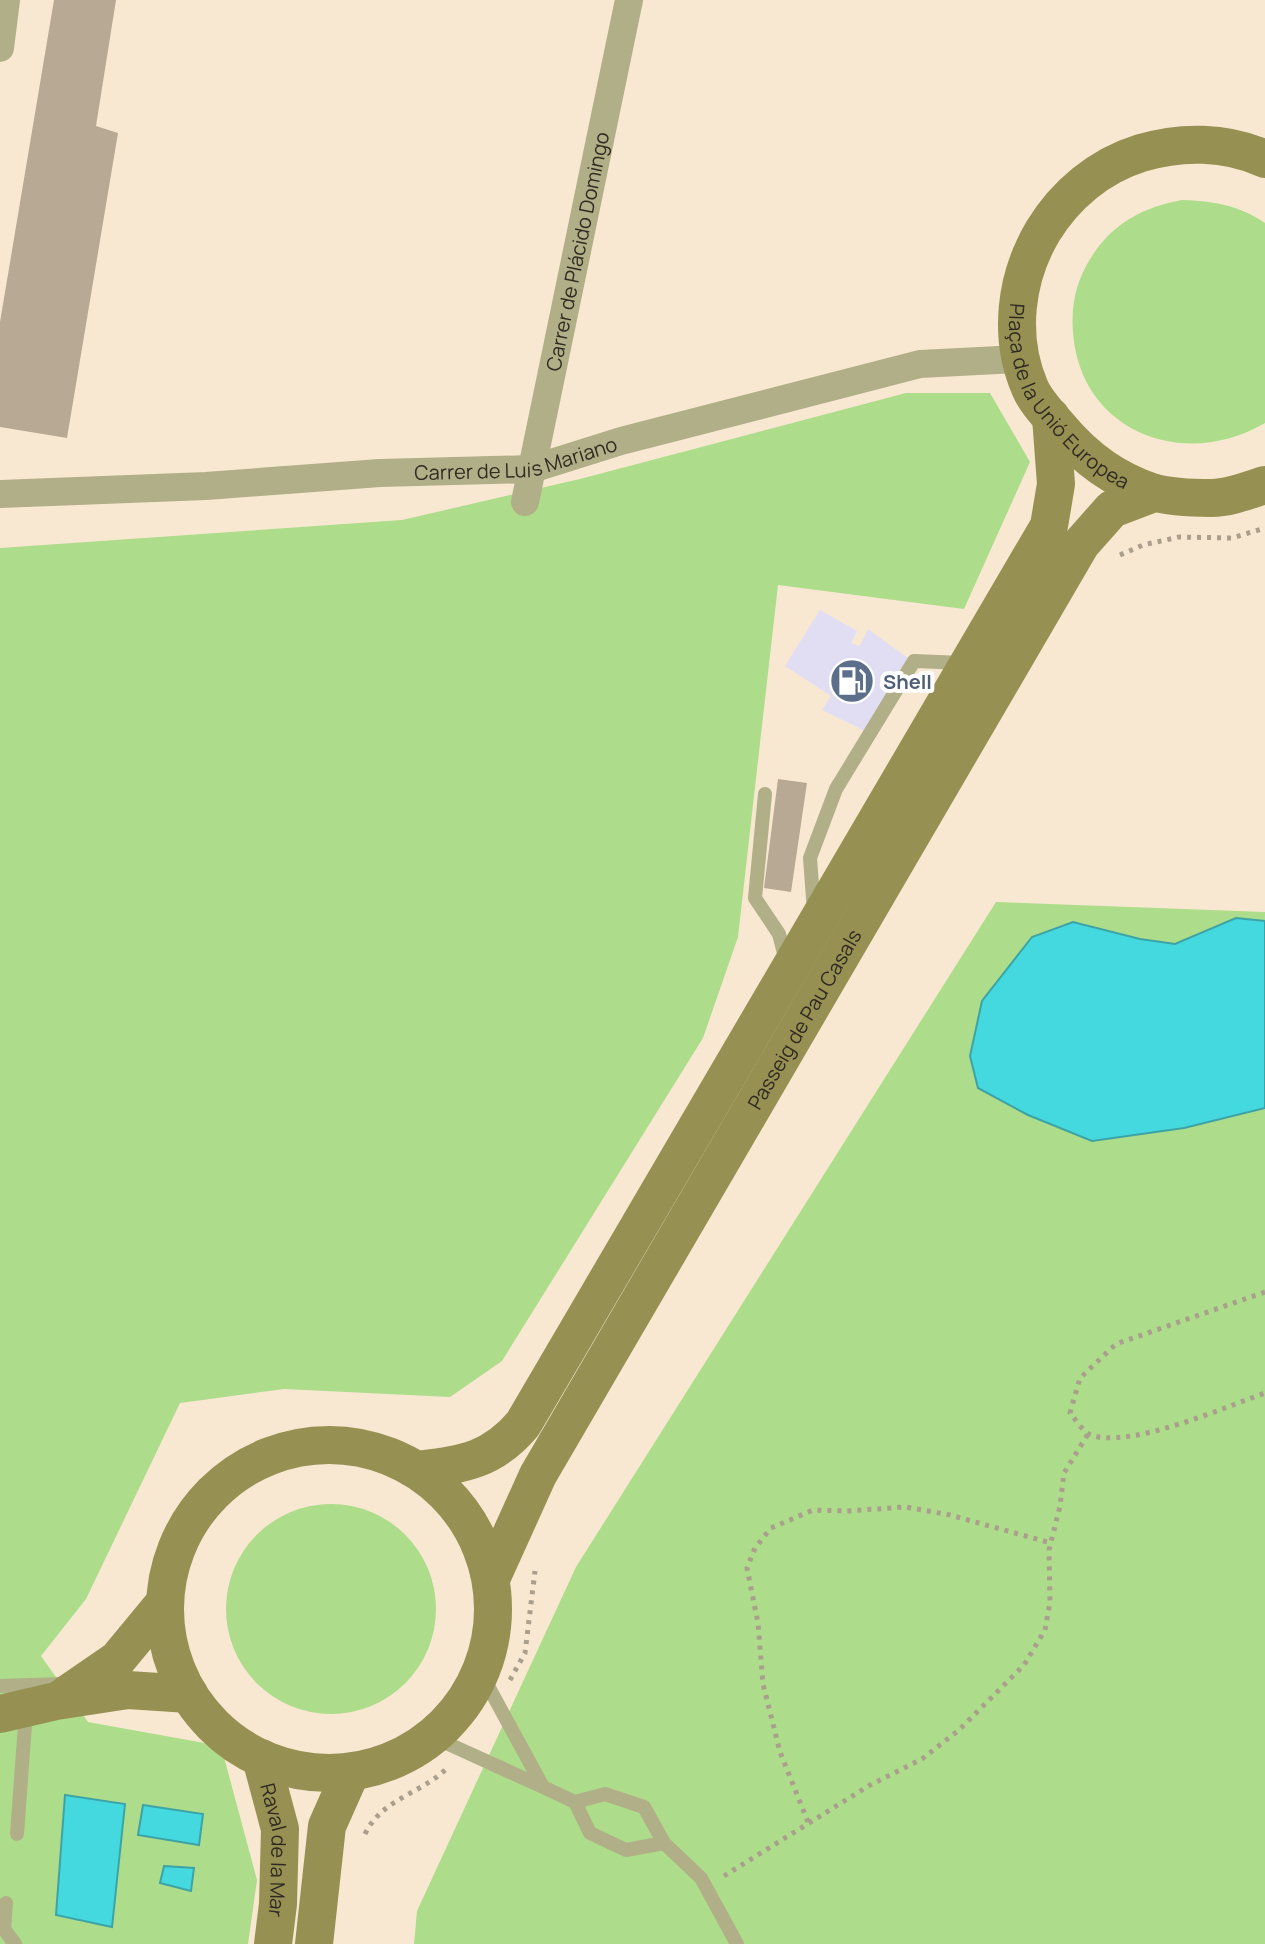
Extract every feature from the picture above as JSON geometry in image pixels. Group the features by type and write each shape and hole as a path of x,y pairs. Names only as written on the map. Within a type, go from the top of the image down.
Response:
{"street":[{"path":"0,48 6,0"},
{"name":"Carrer de Plácido Domingo","path":"525,502 629,0"},
{"name":"Plaça de la Unió Europea","path":"1255,149 1197,145 1160,148 1110,166 1068,197 1043,231 1025,270 1018,297 1017,327 1020,359 1031,391 1079,450 1114,476 1154,493 1215,498 1265,485"},
{"name":"Carrer de Luis Mariano","path":"0,494 206,486 380,473 532,469 621,441 920,364 1020,359"},
{"name":"Passeig de Pau Casals","path":"417,1470 450,1466 489,1454 502,1446 523,1424 1049,526 1056,484 1051,417"},
{"name":"Passeig de Pau Casals","path":"491,1579 538,1475 1081,544 1112,509 1154,493"},
{"path":"330,1445 375,1451 417,1470 465,1517 476,1536 491,1579 494,1603 489,1688 461,1708 449,1744 351,1772 304,1772 261,1758 220,1732 189,1694 170,1650 165,1602 173,1557 182,1536 208,1498 243,1469 284,1451 330,1445"},
{"path":"33,1699 117,1660 165,1602"},
{"path":"33,1699 128,1690 189,1694"},
{"name":"Raval de la Mar","path":"261,1758 280,1829 278,1904 273,1944"},
{"path":"314,1944 327,1826 351,1772"}],"lane":[{"path":"815,924 810,858 836,789 914,661 968,663"},
{"path":"765,794 755,898 779,934 788,969"},
{"path":"489,1688 543,1787"},
{"path":"17,1834 33,1699"},
{"path":"449,1744 575,1802 590,1833 626,1850 664,1843"},
{"path":"575,1802 605,1794 644,1807 664,1843 701,1878 737,1944"},
{"path":"6,1903 4,1929 15,1944"}],"path":[{"path":"1116,557 1143,545 1179,537 1232,538 1265,528"},
{"path":"1265,1292 1116,1344 1080,1378 1070,1413 1088,1434 1111,1439 1163,1428 1265,1393"},
{"path":"706,1888 808,1822 922,1759 959,1730 1024,1665 1045,1630 1050,1602 1049,1550 1064,1473 1088,1434"},
{"path":"808,1822 780,1752 763,1684 758,1623 747,1568 755,1548 771,1528 813,1510 906,1507 950,1515 1051,1543"},
{"path":"489,1688 525,1653 537,1559"},
{"path":"362,1842 367,1829 388,1804 443,1772 449,1744"}],"shaded area":[{"name":"Shell","path":"820,610 857,631 851,643 860,646 868,629 909,659 867,732 822,710 831,696 785,666"}],"green space":[{"path":"1182,200 1225,205 1265,223 1265,423 1234,437 1202,443 1170,442 1141,433 1115,417 1095,395 1080,367 1073,332 1078,283 1100,244 1142,212"},
{"path":"906,393 990,393 1030,462 964,609 778,585 738,937 703,1038 502,1361 450,1397 284,1389 180,1403 86,1599 41,1656 88,1722 221,1746 257,1880 248,1944 0,1944 0,548 402,520 580,479"},
{"path":"996,902 1265,912 1265,1944 414,1944 417,1911 576,1567"},
{"path":"331,1504 371,1512 405,1535 428,1569 436,1609 428,1649 405,1683 371,1706 331,1714 291,1706 257,1683 234,1649 226,1609 234,1569 257,1535 291,1512"}],"water":[{"path":"1236,918 1265,921 1265,1108 1184,1128 1092,1141 1028,1115 978,1088 970,1056 982,1001 1032,937 1073,922 1140,939 1175,944"},
{"path":"65,1795 125,1804 112,1927 56,1915"},
{"path":"143,1805 203,1814 199,1845 138,1835"},
{"path":"164,1866 194,1868 191,1891 160,1883"}],"building":[{"path":"54,0 116,0 96,126 118,133 67,438 0,427 0,322"},
{"path":"778,779 807,783 791,892 764,888"}],"place":[{"name":"Shell","path":"852,681"}]}
